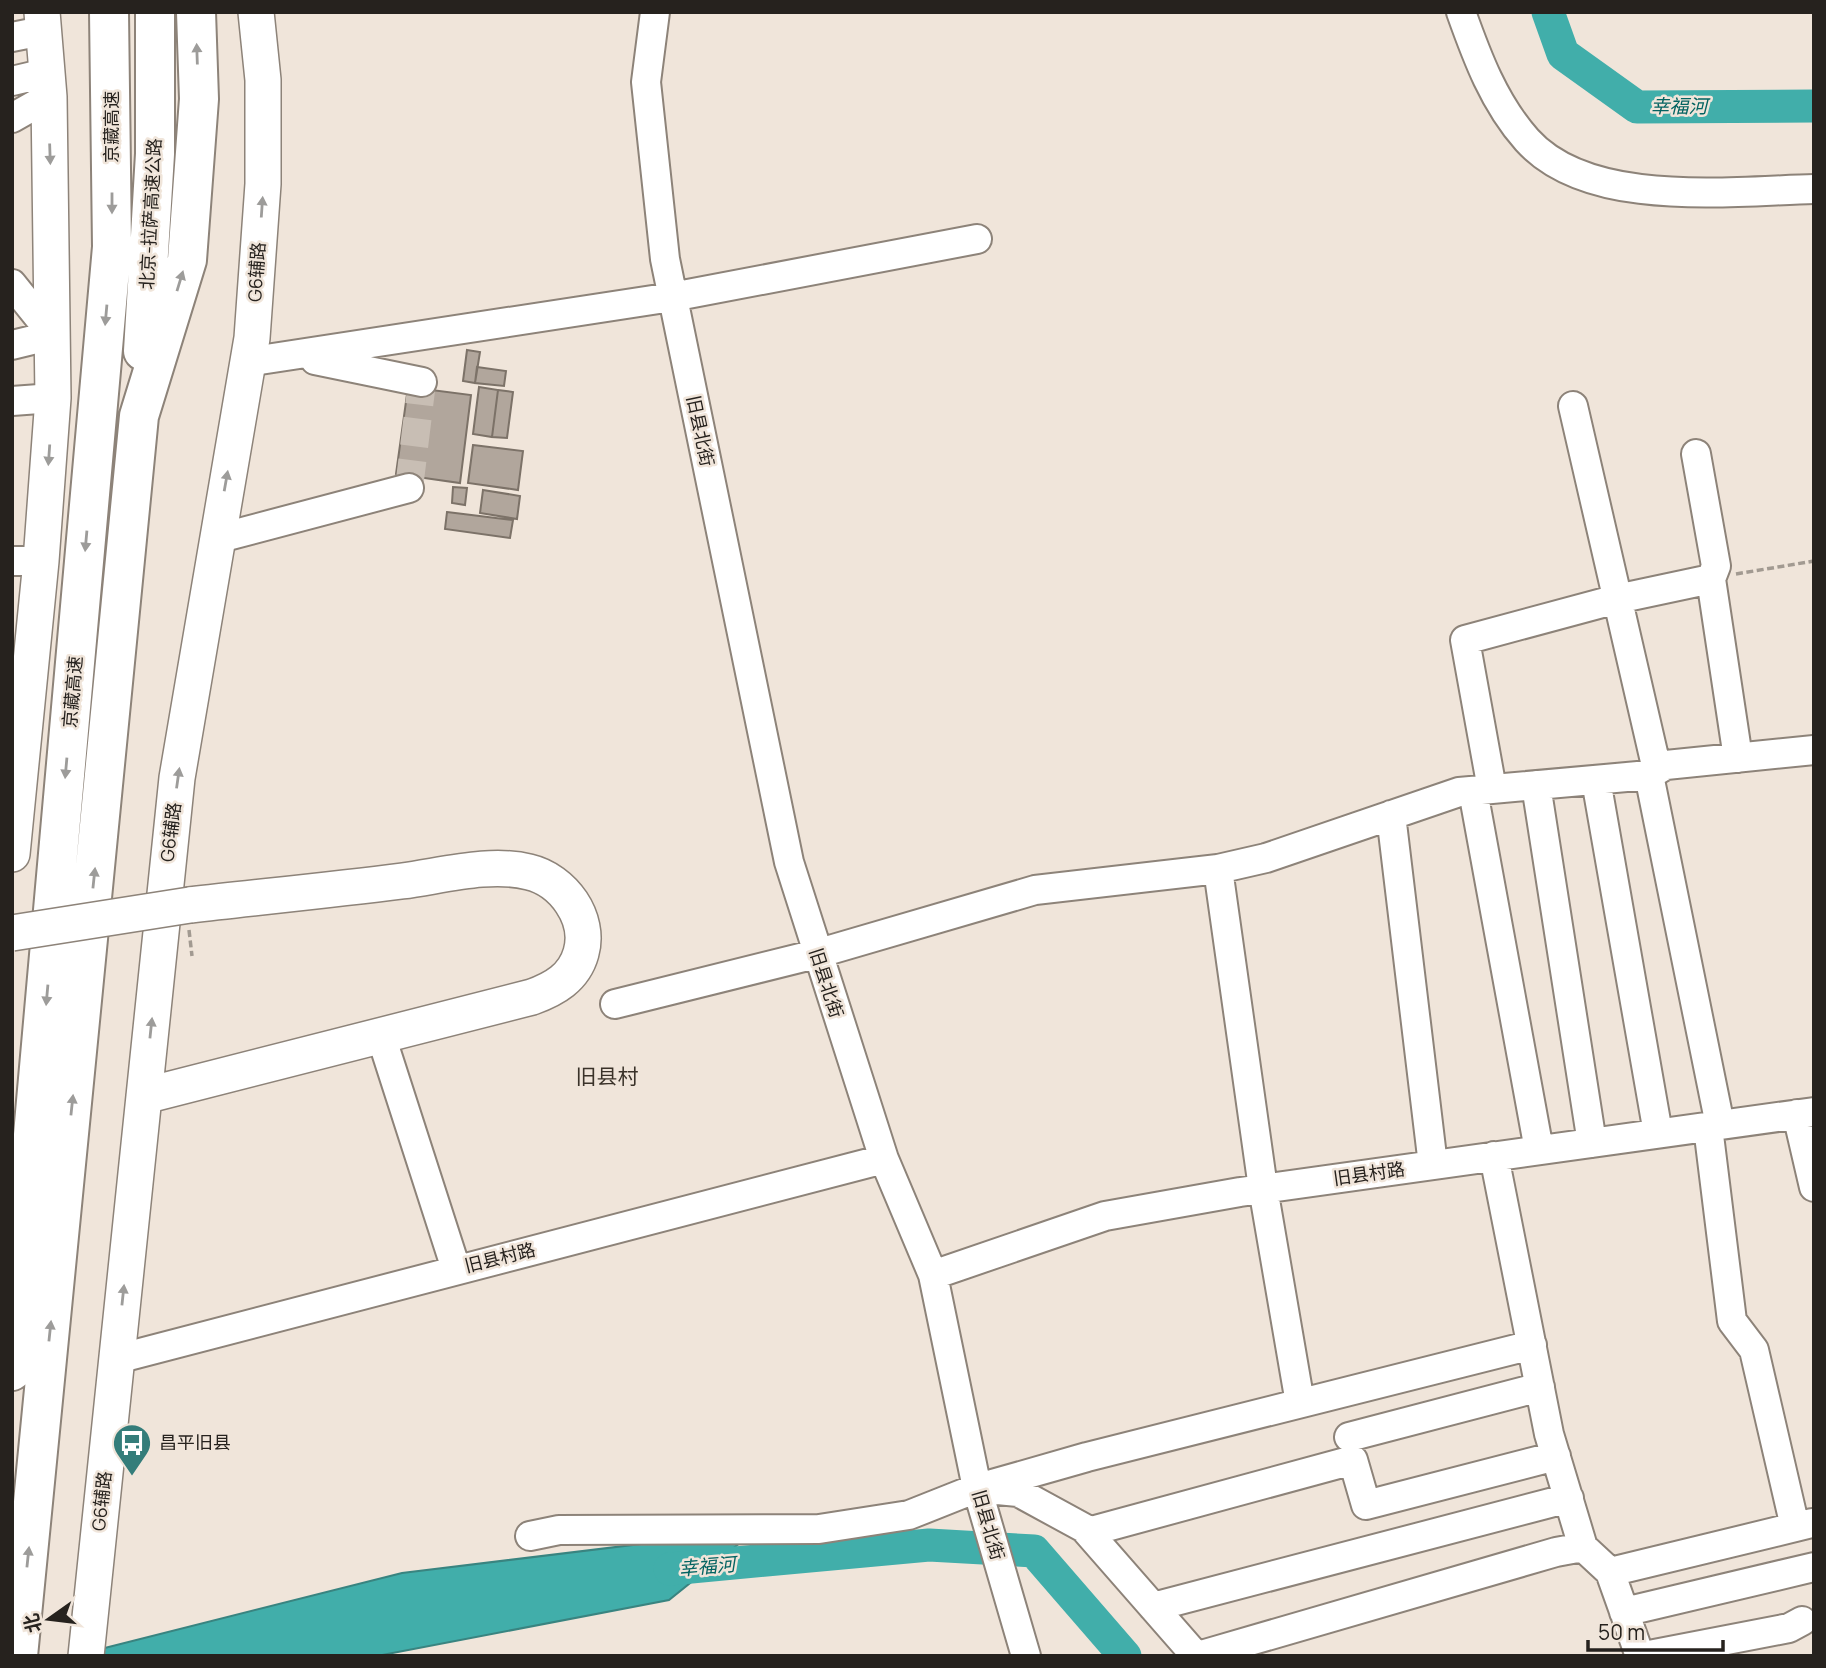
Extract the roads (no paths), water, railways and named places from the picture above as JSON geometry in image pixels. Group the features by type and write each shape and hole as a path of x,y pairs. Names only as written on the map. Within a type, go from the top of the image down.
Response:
{"highway":[{"name":"京藏高速","path":"12,1371 112,247 109,12"},
{"name":"北京-拉萨高速公路","path":"139,416 155,154 155,12"},
{"path":"20,1641 139,416 187,260 199,99 196,12"}],"main road":[{"name":"G6辅路","path":"86,1656 177,778 247,362 263,184 263,80 256,12"},
{"path":"12,854 27,561 53,398 47,85 32,27"},
{"path":"12,933 189,915 502,870 529,872 552,881 571,899 581,923 582,952 572,972 556,988 144,1096"}],"street":[{"name":"旧县北街","path":"655,12 646,82 664,259 789,862 816,954 884,1158 933,1275 977,1489 1026,1656"},
{"path":"1461,12 1483,73 1527,140 1555,161 1590,178 1658,192 1814,189"},
{"path":"12,81 47,85"},
{"path":"12,118 47,85"},
{"path":"247,362 298,357 513,320 672,297 976,239"},
{"path":"12,284 53,335 12,345"},
{"path":"298,357 422,382"},
{"path":"12,401 53,398"},
{"path":"1573,406 1653,773 1714,1126 1732,1321 1754,1350 1805,1525 1611,1572"},
{"path":"1696,454 1716,566 1712,579 1738,758"},
{"path":"216,539 409,488"},
{"path":"1539,1150 1483,790 1465,640 1617,599 1712,579"},
{"path":"615,1004 816,954 1035,890 1219,869 1266,858 1459,792 1596,780 1653,773 1666,765 1814,750"},
{"path":"1596,780 1658,1133"},
{"path":"1536,785 1592,1143"},
{"path":"1391,815 1433,1165"},
{"path":"1219,869 1263,1188 1300,1403"},
{"path":"381,1036 456,1269"},
{"path":"1805,1113 1814,1187"},
{"name":"旧县村路","path":"933,1275 1105,1216 1263,1188 1805,1113"},
{"path":"1494,1156 1556,1456 1583,1547 1611,1572 1642,1656 1789,1628 1802,1621"},
{"name":"旧县村路","path":"117,1359 884,1158"},
{"path":"530,1536 559,1530 819,1529 858,1525 908,1515 977,1489 1087,1457 1532,1345"},
{"path":"1088,1532 1540,1387"},
{"path":"1341,1393 1351,1449 1366,1505 1556,1456"},
{"path":"977,1489 1018,1492 1088,1532 1197,1656 1556,1552 1583,1547"},
{"path":"1153,1607 1569,1498"},
{"path":"1624,1612 1814,1567"}],"water":[{"path":"756,1530 669,1600 377,1656 73,1656 402,1573"}],"waterway":[{"name":"幸福河","path":"1548,12 1563,54 1637,107 1814,106"},
{"name":"幸福河","path":"670,1569 929,1545 1034,1551 1125,1656"}],"tunnel":[{"path":"409,488 422,382"}],"place":[{"name":"昌平旧县","path":"132,1477"}],"district":[{"name":"旧县村","path":"607,1077"}]}
